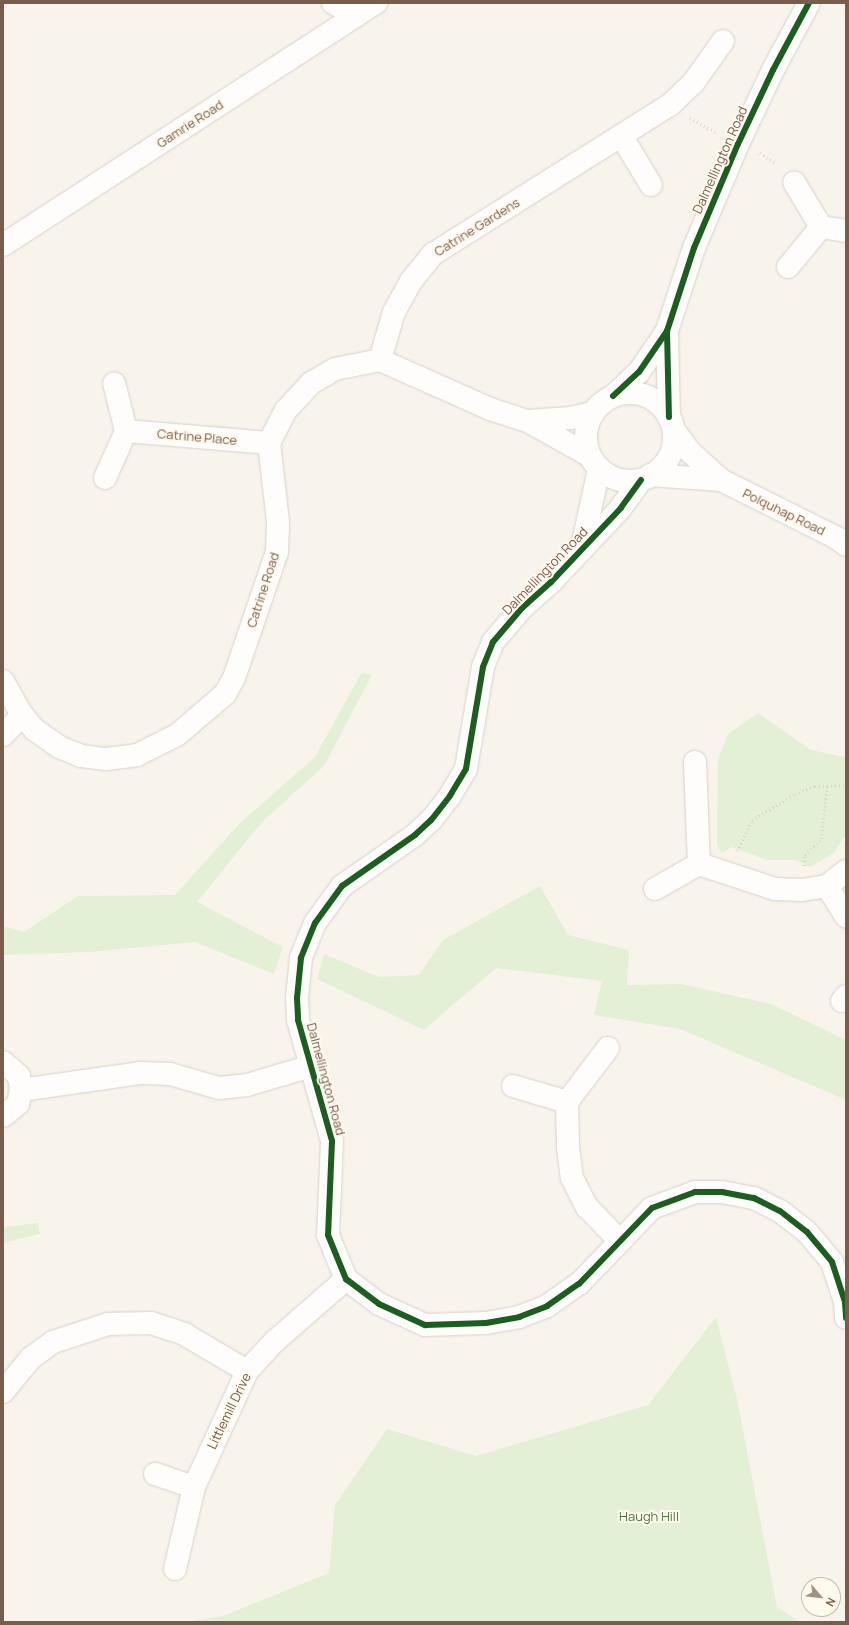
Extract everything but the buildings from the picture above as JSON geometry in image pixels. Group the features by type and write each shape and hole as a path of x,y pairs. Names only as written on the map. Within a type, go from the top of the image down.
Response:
{"street":[{"path":"333,3 356,16"},
{"name":"Gamrie Road","path":"3,245 376,3"},
{"name":"Dalmellington Road","path":"582,547 594,462 586,443 589,420 593,413 639,372 667,331 694,248 738,144 773,70 809,3"},
{"name":"Catrine Gardens","path":"380,360 394,312 411,280 433,254 622,137 670,105 694,82 723,41"},
{"path":"622,137 652,185"},
{"path":"794,182 821,227 846,231"},
{"path":"788,267 821,227"},
{"name":"Dalmellington Road","path":"346,1279 328,1235 332,1141 298,1020 297,998 301,958 315,923 342,886 415,835 431,820 450,796 466,769 483,667 493,642 522,608 551,582 582,547 621,508 646,477 659,470 671,454 667,331"},
{"path":"269,443 286,410 311,383 334,369 380,360 490,409 528,421 594,462 616,479 646,477"},
{"path":"105,478 126,431 114,383"},
{"path":"613,396 638,393 656,401 671,423"},
{"path":"528,421 571,418 593,413"},
{"name":"Polquhap Road","path":"671,423 689,451 721,480 837,538 846,545"},
{"name":"Catrine Place","path":"126,431 269,443"},
{"name":"Catrine Road","path":"3,681 22,715 35,730 59,747 82,756 106,759 137,755 177,735 225,694 234,678 277,552 278,522 269,443"},
{"name":"Polquhap Road","path":"646,477 721,480"},
{"path":"3,735 22,715"},
{"path":"695,762 699,864"},
{"path":"655,889 699,864 775,889 802,890 827,886 846,871"},
{"path":"827,886 846,916"},
{"path":"608,1048 567,1102 572,1178 587,1207 620,1242"},
{"path":"3,1062 19,1076 21,1090 18,1104 3,1116"},
{"path":"21,1090 140,1073 170,1074 219,1088 247,1085 311,1066"},
{"path":"513,1086 567,1102"},
{"path":"346,1279 379,1304 425,1325 486,1322 519,1317 547,1306 579,1284 652,1208 673,1198 695,1192 722,1192 754,1198 780,1211 807,1232 832,1262 846,1307"},
{"name":"Littlemill Drive","path":"175,1569 194,1487 247,1371 274,1342 346,1279"},
{"path":"3,1392 31,1358 53,1342 108,1324 151,1323 184,1334 247,1371"},
{"path":"155,1474 194,1487"}],"path":[{"path":"670,105 738,144 764,154 783,168 794,182"},
{"path":"729,875 743,833 752,820 795,794 815,786 846,785"},
{"path":"802,890 805,855 821,839 827,786"}],"green space":[{"path":"362,672 372,675 324,766 262,822 197,902 283,947 274,974 195,942 90,952 3,955 3,926 24,932 78,896 175,895 240,823 315,757"},
{"path":"758,713 811,750 845,757 846,834 834,853 810,867 795,860 767,860 732,847 722,853 717,845 718,759 728,734"},
{"path":"540,886 568,935 629,950 627,985 681,984 771,1004 846,1040 846,1100 680,1029 594,1015 602,981 496,968 424,1030 317,979 324,954 379,977 419,975 443,940"},
{"path":"38,1223 40,1234 3,1243 3,1227"},
{"name":"Haugh Hill","path":"716,1317 737,1399 777,1607 800,1622 185,1622 223,1616 329,1573 335,1505 387,1429 476,1456 648,1405"}],"cycle path":[{"path":"667,331 694,248 738,144 773,70 809,3"},
{"path":"613,396 639,372 667,331 669,417"},
{"path":"641,480 621,508 551,582 522,608 493,642 483,667 466,769 450,796 431,820 415,835 342,886 315,923 301,958 297,998 298,1020 332,1141 328,1235 346,1279 379,1304 425,1325 486,1323 519,1317 547,1306 579,1284 652,1208 695,1192 722,1192 754,1198 780,1211 807,1232 832,1262 845,1302 846,1318"}]}
